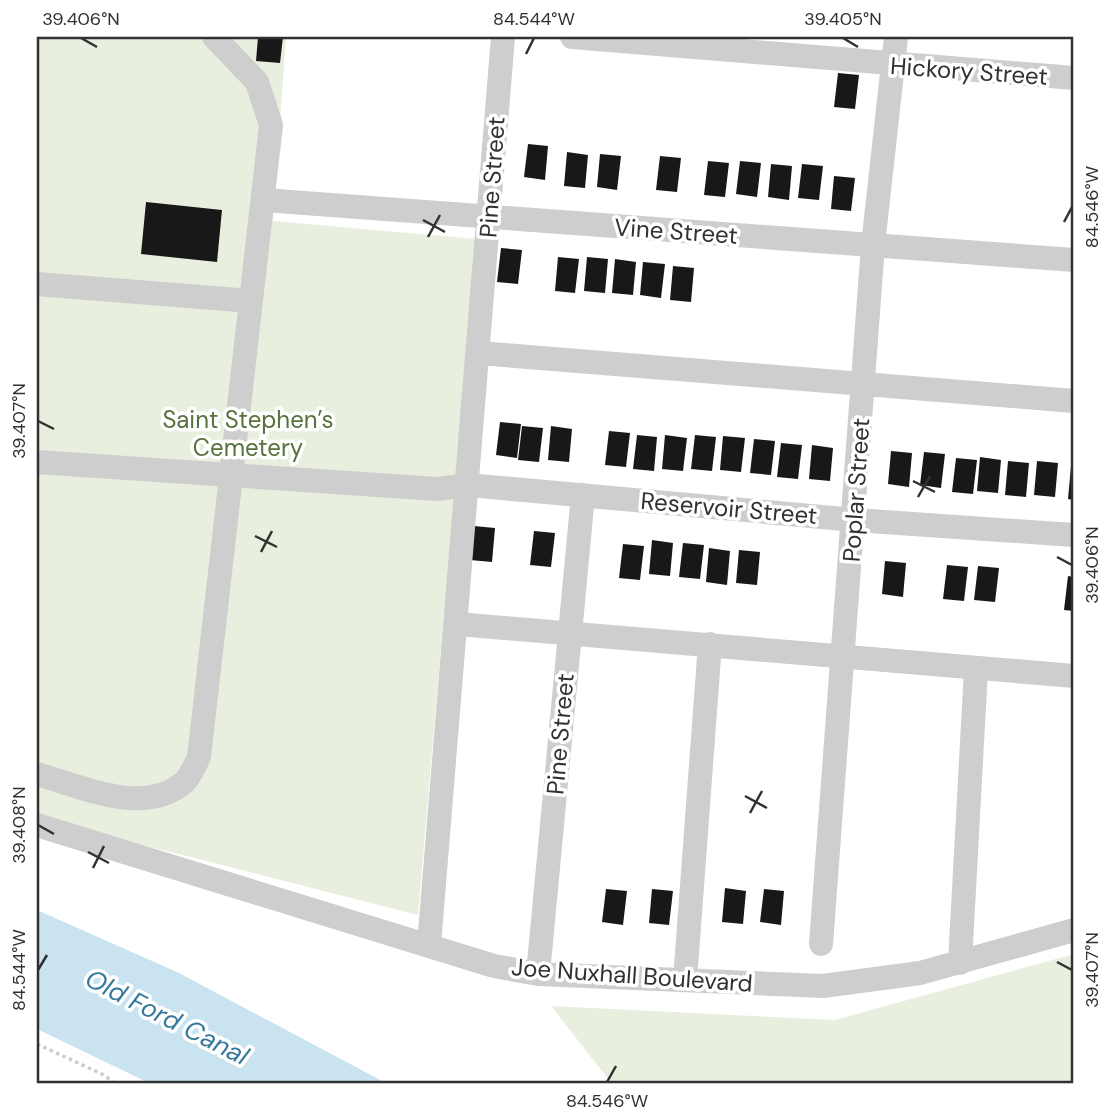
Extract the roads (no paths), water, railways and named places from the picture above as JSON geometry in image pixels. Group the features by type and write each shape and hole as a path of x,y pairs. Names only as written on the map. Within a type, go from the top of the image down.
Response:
{"street":[{"path":"37,774 128,799 157,797 184,783 200,757 271,125 257,82 214,37"},
{"name":"Pine Street","path":"429,945 503,37"},
{"name":"Hickory Street","path":"572,37 1074,78"},
{"name":"Poplar Street","path":"821,944 855,520 873,245 896,37"},
{"name":"Vine Street","path":"277,201 1074,260"},
{"path":"37,284 251,301"},
{"path":"479,353 1074,401"},
{"name":"Reservoir Street","path":"37,462 438,489 468,485 855,520 1074,536"},
{"name":"Pine Street","path":"538,974 583,495"},
{"path":"457,624 1074,677"},
{"path":"685,981 710,644"},
{"path":"960,963 976,669"},
{"name":"Joe Nuxhall Boulevard","path":"37,824 494,966 538,974 823,986 920,973 1074,930"}],"water":[{"name":"Old Ford Canal","path":"37,910 177,972 386,1083 149,1083 37,1029"}],"park label":[{"name":"Saint Stephen’s Cemetery","path":"248,433"}]}
